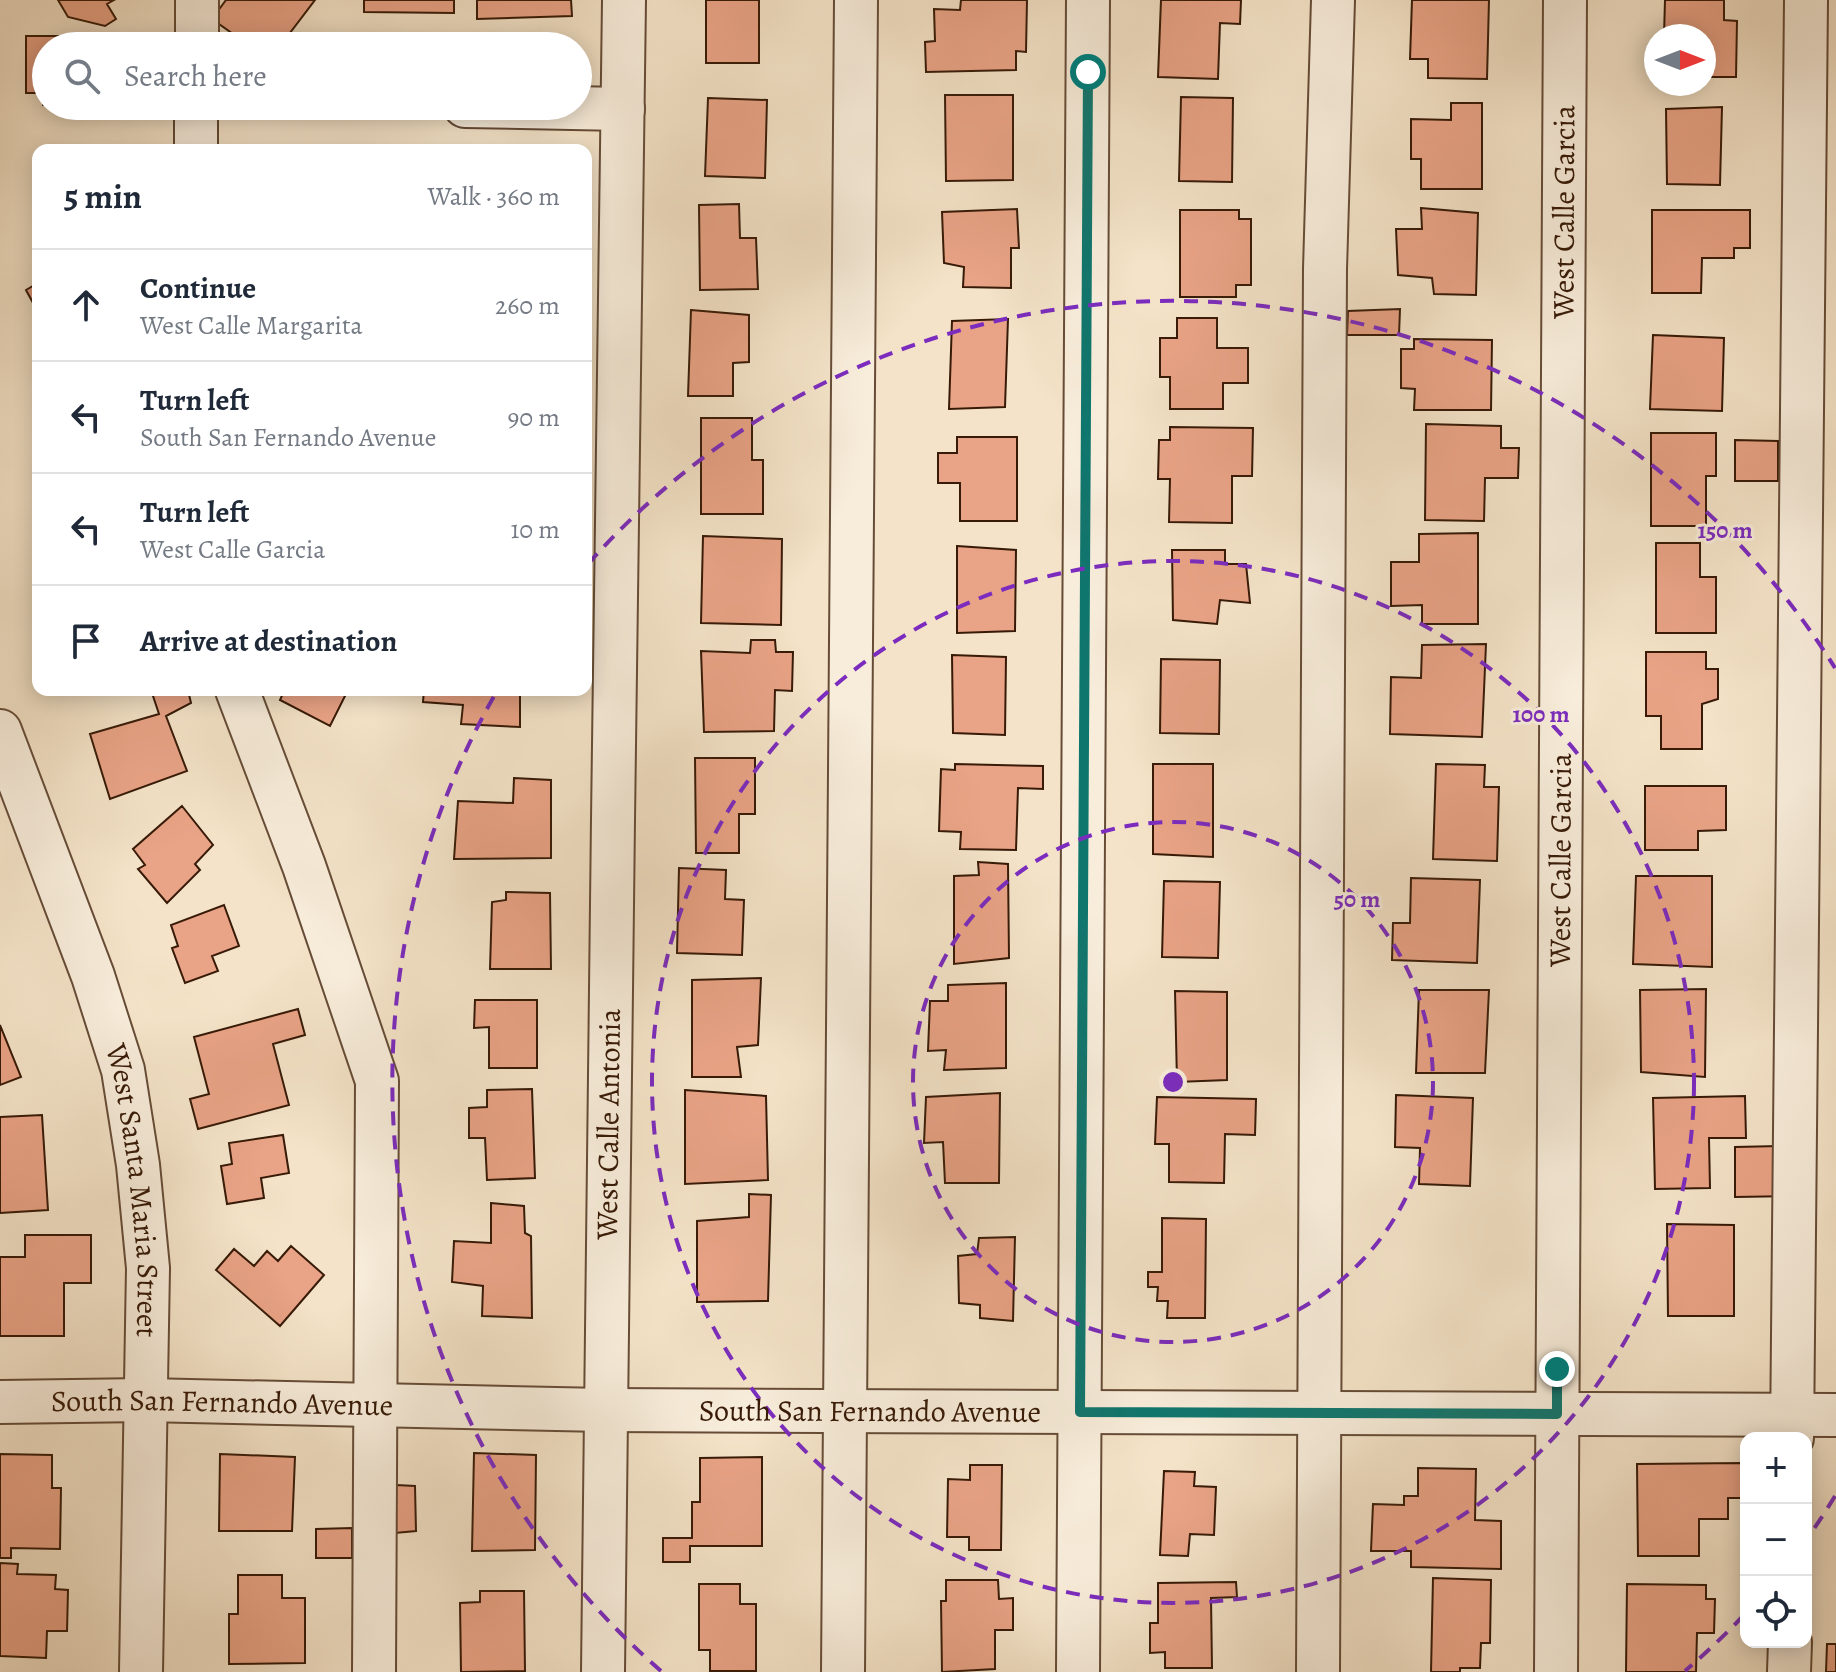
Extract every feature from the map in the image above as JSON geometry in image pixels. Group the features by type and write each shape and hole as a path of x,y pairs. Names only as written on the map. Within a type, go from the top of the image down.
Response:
{"street":[{"path":"197,0 197,32"},
{"name":"West Calle Antonia","path":"603,1672 602,334 623,109 624,0"},
{"path":"843,1672 856,0"},
{"path":"1078,1672 1088,0"},
{"path":"1318,1672 1325,269 1333,0"},
{"name":"West Calle Garcia","path":"1556,1672 1565,0"},
{"path":"1792,1427 1806,0"},
{"path":"592,108 623,109"},
{"path":"196,120 196,144"},
{"path":"239,696 304,866 377,1081 374,1672"},
{"name":"West Santa Maria Street","path":"0,731 93,976 123,1070 138,1165 148,1268 141,1672"},
{"name":"South San Fernando Avenue","path":"0,1402 145,1400 604,1410 1557,1414 1792,1427 1836,1415"},
{"path":"1789,1672 1790,1648"}],"building":[{"path":"58,0 114,0 107,4 116,19 105,26 68,17"},
{"path":"226,0 315,0 291,32 230,32 212,19"},
{"path":"364,0 454,0 454,13 364,12"},
{"path":"477,0 571,0 572,16 477,19"},
{"path":"706,0 759,0 759,63 706,63"},
{"path":"961,0 1027,0 1026,52 1016,51 1016,70 926,72 925,42 935,41 934,9 960,10"},
{"path":"1161,0 1241,0 1240,24 1220,23 1218,79 1158,77"},
{"path":"1412,0 1489,0 1487,79 1428,78 1428,59 1410,59"},
{"path":"1665,0 1724,0 1724,20 1737,21 1736,77 1716,77 1716,24 1664,24"},
{"path":"26,36 32,36 32,93 26,93"},
{"path":"945,95 1013,95 1013,180 946,181"},
{"path":"1181,97 1233,98 1232,182 1179,181"},
{"path":"708,98 767,100 765,178 705,176"},
{"path":"1451,103 1482,103 1482,189 1421,189 1421,159 1411,159 1411,119 1451,120"},
{"path":"1722,107 1720,185 1667,184 1666,109"},
{"path":"739,204 740,238 756,238 758,289 700,290 699,205"},
{"path":"1421,208 1478,213 1476,295 1434,294 1432,278 1398,275 1396,229 1422,229"},
{"path":"1017,209 1019,248 1011,248 1011,288 963,287 964,267 944,263 942,212"},
{"path":"1180,210 1239,210 1239,219 1251,219 1251,285 1236,285 1236,297 1180,297"},
{"path":"1652,210 1750,210 1750,248 1734,248 1734,258 1702,258 1701,293 1652,293"},
{"path":"32,286 32,301 26,290"},
{"path":"1400,309 1399,335 1347,335 1348,311"},
{"path":"691,310 749,315 749,362 733,363 733,396 688,396"},
{"path":"1177,318 1217,318 1217,348 1248,348 1248,383 1223,383 1223,409 1170,409 1170,377 1160,377 1160,338 1177,338"},
{"path":"1008,319 1005,407 949,409 952,321"},
{"path":"1653,335 1724,338 1722,411 1650,409"},
{"path":"1414,339 1492,340 1491,410 1414,410 1415,389 1401,388 1401,349 1414,349"},
{"path":"701,418 752,418 752,460 763,460 763,514 701,514"},
{"path":"1426,424 1501,426 1501,448 1519,448 1518,478 1485,478 1484,521 1425,520"},
{"path":"1170,427 1253,428 1252,476 1232,476 1232,523 1169,522 1170,479 1158,479 1159,440 1170,440"},
{"path":"1651,433 1716,433 1716,476 1706,476 1706,526 1651,526"},
{"path":"957,437 1017,437 1017,521 960,521 960,483 938,483 938,453 957,453"},
{"path":"1735,440 1778,441 1778,481 1735,481"},
{"path":"1478,533 1478,624 1422,624 1422,605 1391,606 1391,562 1419,562 1419,534"},
{"path":"703,536 782,539 781,625 701,623"},
{"path":"1656,543 1700,543 1700,577 1716,577 1716,633 1656,633"},
{"path":"957,546 1016,550 1015,631 957,633"},
{"path":"1172,550 1225,550 1225,564 1246,564 1250,603 1220,600 1217,624 1173,620"},
{"path":"751,640 775,640 776,652 793,652 792,691 775,690 774,731 704,732 701,651 750,653"},
{"path":"1486,644 1482,737 1390,734 1391,677 1421,678 1422,645"},
{"path":"1646,652 1706,652 1706,669 1718,669 1718,699 1702,704 1702,749 1661,749 1661,716 1646,716"},
{"path":"952,655 1006,657 1005,735 953,733"},
{"path":"1161,659 1220,660 1219,734 1160,733"},
{"path":"153,696 189,696 191,703 166,716 187,771 110,799 90,734 159,714"},
{"path":"282,696 345,696 330,726 280,700"},
{"path":"424,696 520,696 520,727 461,724 463,705 423,702"},
{"path":"695,758 755,758 755,814 739,814 739,853 696,853"},
{"path":"955,764 1043,766 1043,789 1018,788 1016,850 960,849 961,832 939,831 941,769 955,770"},
{"path":"1153,764 1213,764 1213,857 1153,854"},
{"path":"1436,764 1485,765 1484,787 1499,787 1497,861 1433,859"},
{"path":"514,778 551,780 551,858 454,859 458,801 513,803"},
{"path":"1645,786 1726,786 1726,830 1698,831 1698,850 1645,850"},
{"path":"182,806 213,845 195,864 200,870 167,903 138,869 145,865 133,849"},
{"path":"978,862 1008,864 1009,958 954,964 954,876 979,875"},
{"path":"679,868 726,870 725,899 744,900 742,955 677,953"},
{"path":"1636,876 1712,876 1712,967 1633,964"},
{"path":"1411,878 1480,880 1477,963 1392,960 1393,923 1410,923"},
{"path":"1164,881 1220,882 1218,958 1162,957"},
{"path":"506,892 550,893 551,969 490,969 492,902 506,900"},
{"path":"224,905 239,946 212,956 218,971 185,983 172,948 178,946 171,925"},
{"path":"761,978 758,1045 737,1047 741,1077 692,1077 692,980"},
{"path":"1006,983 1006,1068 944,1070 946,1050 928,1051 930,1001 948,1001 948,985"},
{"path":"1706,989 1705,1077 1641,1072 1640,990"},
{"path":"1419,990 1489,990 1485,1073 1416,1073"},
{"path":"1175,991 1227,992 1227,1080 1177,1082"},
{"path":"475,1000 537,1000 537,1068 489,1068 489,1027 474,1028"},
{"path":"298,1009 305,1035 273,1044 289,1105 198,1129 190,1099 209,1094 194,1037"},
{"path":"0,1025 21,1077 0,1085"},
{"path":"532,1089 535,1178 487,1180 485,1138 469,1138 469,1108 487,1107 487,1090"},
{"path":"685,1090 766,1096 768,1180 685,1184"},
{"path":"1000,1093 999,1183 945,1183 943,1142 924,1143 926,1097"},
{"path":"1396,1095 1473,1098 1470,1186 1419,1184 1420,1148 1395,1147"},
{"path":"1745,1096 1746,1138 1709,1138 1710,1188 1655,1189 1653,1098"},
{"path":"1157,1097 1256,1099 1255,1135 1225,1134 1224,1183 1169,1182 1169,1144 1155,1144"},
{"path":"42,1115 48,1210 0,1213 0,1117"},
{"path":"283,1135 289,1173 261,1178 264,1198 227,1204 221,1166 232,1164 229,1143"},
{"path":"1786,1146 1787,1196 1735,1197 1735,1147"},
{"path":"749,1194 771,1195 768,1301 697,1302 697,1221 749,1217"},
{"path":"491,1203 524,1206 525,1233 531,1236 532,1318 482,1316 483,1286 452,1282 454,1241 491,1243"},
{"path":"1162,1218 1206,1219 1205,1318 1167,1318 1168,1301 1157,1301 1158,1287 1148,1287 1148,1272 1162,1272"},
{"path":"1667,1224 1734,1225 1734,1316 1668,1316"},
{"path":"25,1235 91,1235 91,1283 64,1283 64,1336 0,1336 0,1257 25,1257"},
{"path":"1015,1237 1013,1321 980,1318 980,1305 959,1303 958,1256 977,1254 979,1238"},
{"path":"291,1246 324,1275 280,1326 216,1270 234,1249 254,1266 267,1251 278,1261"},
{"path":"474,1453 536,1455 535,1550 472,1551"},
{"path":"0,1454 52,1455 52,1488 61,1488 60,1549 11,1548 11,1558 0,1558"},
{"path":"220,1454 295,1457 292,1531 219,1531"},
{"path":"762,1457 762,1546 690,1546 690,1562 663,1562 663,1538 692,1538 692,1502 700,1502 700,1458"},
{"path":"1740,1463 1740,1498 1728,1498 1728,1519 1699,1519 1699,1556 1638,1556 1637,1464"},
{"path":"970,1465 1002,1465 1001,1550 969,1550 969,1537 947,1537 948,1479 970,1480"},
{"path":"1418,1468 1476,1469 1475,1520 1501,1521 1501,1569 1411,1567 1411,1551 1371,1551 1373,1504 1404,1505 1404,1496 1418,1496"},
{"path":"1164,1471 1195,1472 1194,1486 1216,1487 1214,1535 1190,1534 1188,1556 1160,1555"},
{"path":"396,1485 415,1486 416,1531 395,1533"},
{"path":"352,1528 352,1558 316,1558 316,1529"},
{"path":"0,1563 18,1564 17,1574 56,1575 55,1589 68,1590 67,1631 47,1631 46,1658 0,1656"},
{"path":"238,1575 282,1575 282,1598 305,1598 305,1663 229,1664 229,1614 238,1614"},
{"path":"1433,1578 1491,1580 1490,1643 1481,1643 1480,1668 1431,1672"},
{"path":"946,1580 998,1580 999,1599 1013,1598 1013,1630 995,1630 995,1669 942,1672 941,1601 946,1601"},
{"path":"1236,1582 1237,1597 1211,1598 1212,1668 1165,1668 1165,1652 1150,1653 1150,1623 1158,1623 1158,1583"},
{"path":"699,1584 740,1584 740,1604 756,1604 756,1671 710,1671 710,1650 699,1650"},
{"path":"1627,1584 1706,1585 1706,1599 1715,1599 1714,1633 1697,1633 1696,1672 1626,1672"},
{"path":"480,1591 524,1591 525,1671 461,1672 460,1603 480,1602"},
{"path":"1827,1644 1836,1644 1836,1672 1826,1672"}],"route":[{"path":"1088,72 1080,1412 1557,1414 1557,1369"}]}
